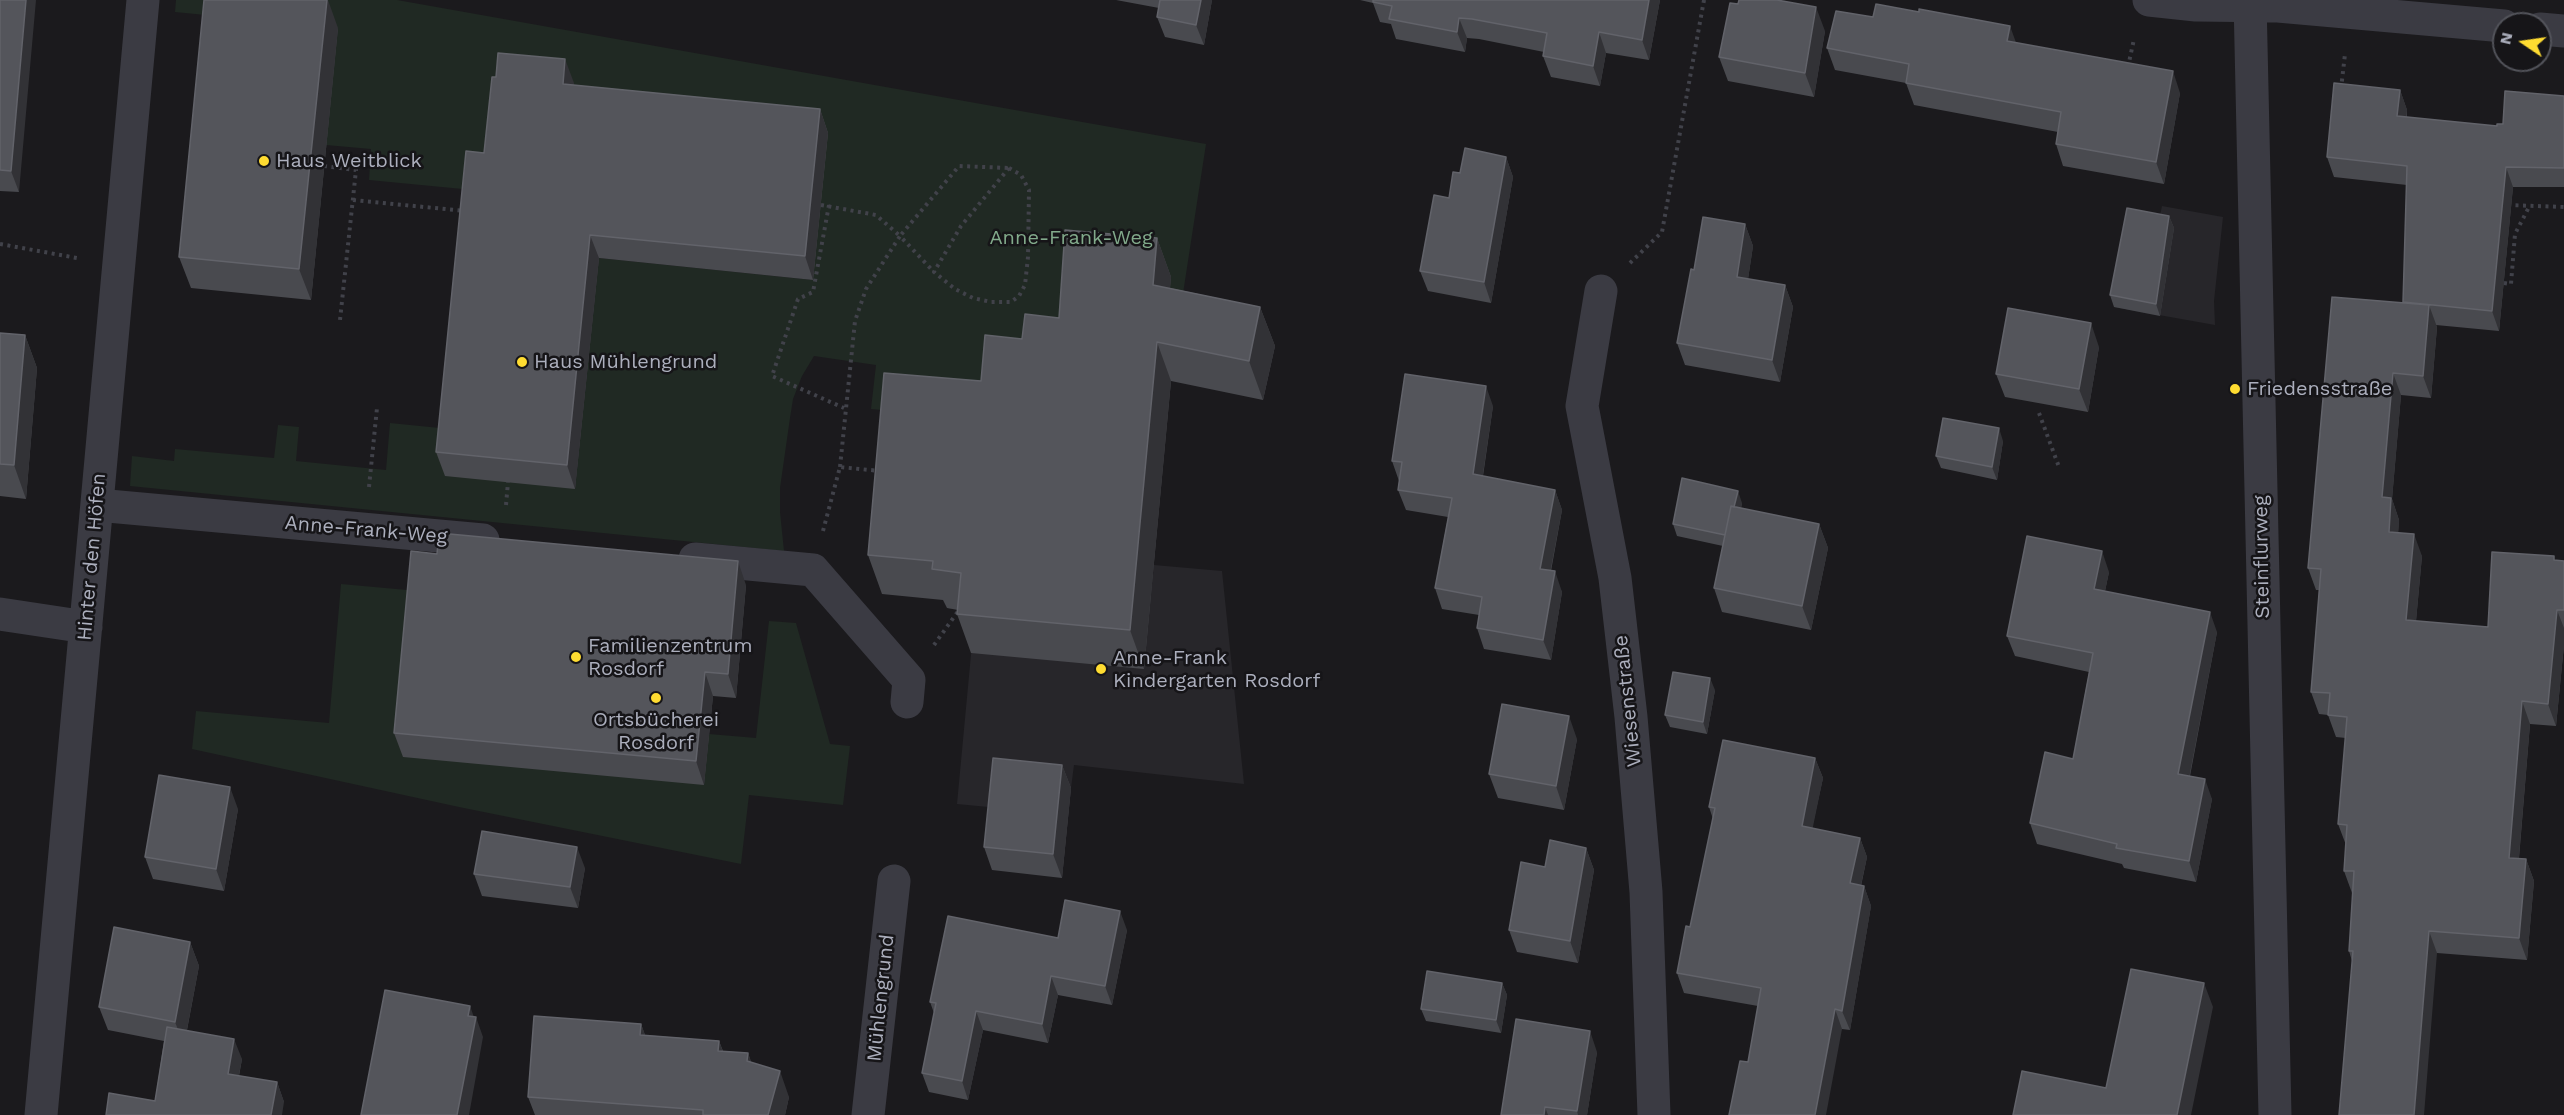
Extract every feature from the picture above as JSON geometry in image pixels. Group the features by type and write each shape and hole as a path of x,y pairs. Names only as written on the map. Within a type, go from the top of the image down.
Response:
{"street":[{"name":"Hinter den Höfen","path":"41,1115 143,0"},
{"path":"2149,0 2196,5 2250,3 2492,25"},
{"name":"Steinflurweg","path":"2250,3 2275,1115"},
{"name":"Wiesenstraße","path":"1601,291 1582,406 1615,578 1631,717 1646,892 1654,1115"},
{"name":"Anne-Frank-Weg","path":"97,505 514,543"},
{"path":"666,557 813,570 909,680 908,702"},
{"path":"0,614 86,627"},
{"name":"Mühlengrund","path":"868,1115 894,880"}],"path":[{"path":"1601,291 1662,232 1704,0"},
{"path":"2340,99 2350,12"},
{"path":"324,166 356,170 340,320"},
{"path":"813,570 840,467 844,408 855,321 866,289 900,236 959,166 1009,168 1021,175 1029,190 1028,257 1025,285 1019,296 1011,302 973,298 955,289 934,272 900,236 876,215 821,205"},
{"path":"934,272 961,226 1009,168"},
{"path":"353,200 471,212"},
{"path":"829,205 813,292 798,299 772,376 844,408"},
{"path":"2505,205 2564,207"},
{"path":"2504,283 2511,284 2515,234 2529,207"},
{"path":"0,244 119,265"},
{"path":"365,529 377,408"},
{"path":"2039,413 2059,467"},
{"path":"840,467 882,471"}],"shaded area":[{"path":"2162,206 2223,217 2214,301 2215,325 2114,307 2131,220 2158,225"},
{"name":"Anne-Frank Kindergarten Rosdorf","path":"953,537 1019,581 1151,593 1154,565 1222,571 1244,784 1074,765 1071,788 999,808 957,804 975,612 947,608"}],"green space":[{"path":"176,0 397,0 1206,144 1172,365 995,420 871,409 876,365 814,356 802,376 793,399 790,418 780,488 784,551 130,486 132,456 174,461 175,449 274,458 278,425 299,427 296,461 386,470 390,423 450,429 575,489 599,258 813,280 505,101 473,190 369,180 371,149 326,145 338,28 175,12"},
{"path":"341,584 418,591 704,785 709,734 756,738 769,621 796,623 830,744 850,746 843,805 749,795 741,864 459,807 192,749 196,711 329,723"}],"building":[{"path":"0,0 26,0 11,171 0,170"},
{"name":"Haus Weitblick","path":"204,0 327,0 299,269 179,257"},
{"path":"1160,0 1201,0 1196,25 1157,17"},
{"path":"1373,0 1649,0 1642,40 1599,32 1593,66 1543,56 1547,33 1459,18 1457,32 1389,19 1392,6 1373,2"},
{"path":"1739,0 1777,0 1816,7 1805,73 1719,57 1730,3 1738,4"},
{"path":"1876,4 1919,12 1919,9 2010,26 2007,41 2173,71 2156,162 2056,144 2061,112 1906,83 1909,64 1827,48 1836,11 1873,17"},
{"name":"Haus Mühlengrund","path":"498,53 565,59 563,84 820,109 805,256 590,235 567,465 436,452 466,151 484,153 492,77 496,77"},
{"path":"2334,83 2400,90 2397,116 2497,126 2497,124 2503,124 2505,91 2564,96 2564,168 2506,167 2492,311 2403,302 2407,166 2327,157"},
{"path":"1465,148 1506,157 1484,282 1420,271 1434,195 1449,198 1453,172 1460,173"},
{"path":"2127,208 2169,216 2156,304 2110,295"},
{"path":"1703,217 1745,224 1737,277 1785,285 1772,360 1677,343 1691,269 1694,270"},
{"path":"1065,230 1157,238 1153,285 1260,307 1249,361 1157,342 1130,630 957,614 961,573 932,569 933,561 868,555 884,373 981,381 985,335 1022,339 1025,314 1059,318"},
{"path":"2332,297 2429,305 2423,376 2393,373 2382,497 2391,498 2389,532 2414,534 2406,620 2488,627 2492,552 2554,556 2554,560 2564,561 2564,610 2557,610 2548,704 2522,701 2509,858 2526,859 2519,938 2429,931 2414,1115 2339,1115 2353,951 2349,951 2354,871 2344,871 2347,825 2338,824 2347,717 2328,715 2330,693 2311,692 2321,569 2308,568"},
{"path":"2008,308 2091,323 2079,389 1996,374"},
{"path":"0,333 25,335 14,465 0,464"},
{"path":"1405,374 1486,386 1473,474 1555,490 1540,569 1555,571 1543,640 1477,628 1482,597 1435,588 1452,498 1398,490 1402,462 1392,461"},
{"path":"1943,418 1999,428 1992,467 1936,456"},
{"path":"1682,478 1738,491 1734,507 1731,506 1725,535 1673,524"},
{"path":"1731,506 1819,524 1802,606 1714,588"},
{"name":"Familienzentrum Rosdorf","path":"439,533 738,561 728,674 705,672 696,761 394,733 411,551 437,554"},
{"path":"2027,536 2102,551 2094,589 2210,612 2178,774 2205,779 2189,861 2116,848 2117,844 2030,823 2045,752 2073,759 2093,653 2007,636"},
{"path":"1673,672 1710,678 1703,722 1665,715"},
{"path":"1502,704 1569,716 1556,786 1489,774"},
{"path":"1723,740 1815,758 1802,826 1860,838 1850,883 1864,886 1842,1011 1835,1009 1815,1115 1729,1115 1740,1061 1748,1062 1761,988 1677,973 1686,926 1690,927 1715,808 1709,807"},
{"path":"993,758 1062,765 1053,854 984,847"},
{"path":"159,775 230,787 216,869 145,857"},
{"path":"482,831 577,847 570,887 474,874"},
{"path":"1550,840 1586,848 1570,941 1509,930 1521,862 1545,867"},
{"path":"1065,900 1120,911 1105,986 1051,976 1042,1024 976,1011 962,1081 922,1073 936,1003 930,1002 948,916 1058,938"},
{"path":"114,927 190,942 175,1022 99,1007"},
{"path":"2131,969 2204,983 2177,1115 2013,1115 2022,1071 2106,1088"},
{"path":"1427,971 1502,983 1496,1020 1421,1009"},
{"path":"385,990 470,1006 468,1016 476,1017 457,1115 361,1115"},
{"path":"534,1016 641,1024 640,1035 719,1041 718,1051 748,1053 747,1061 780,1071 768,1115 703,1115 703,1110 528,1097"},
{"path":"1516,1019 1590,1031 1577,1111 1545,1107 1544,1115 1501,1115"},
{"path":"167,1027 234,1039 228,1074 277,1082 271,1115 106,1115 109,1093 155,1101"}],"place":[{"name":"Haus Weitblick","path":"264,161"},
{"name":"Haus Mühlengrund","path":"522,362"},
{"name":"Friedensstraße","path":"2235,389"},
{"name":"Familienzentrum Rosdorf","path":"576,657"},
{"name":"Anne-Frank Kindergarten Rosdorf","path":"1101,669"},
{"name":"Ortsbücherei Rosdorf","path":"656,698"}]}
